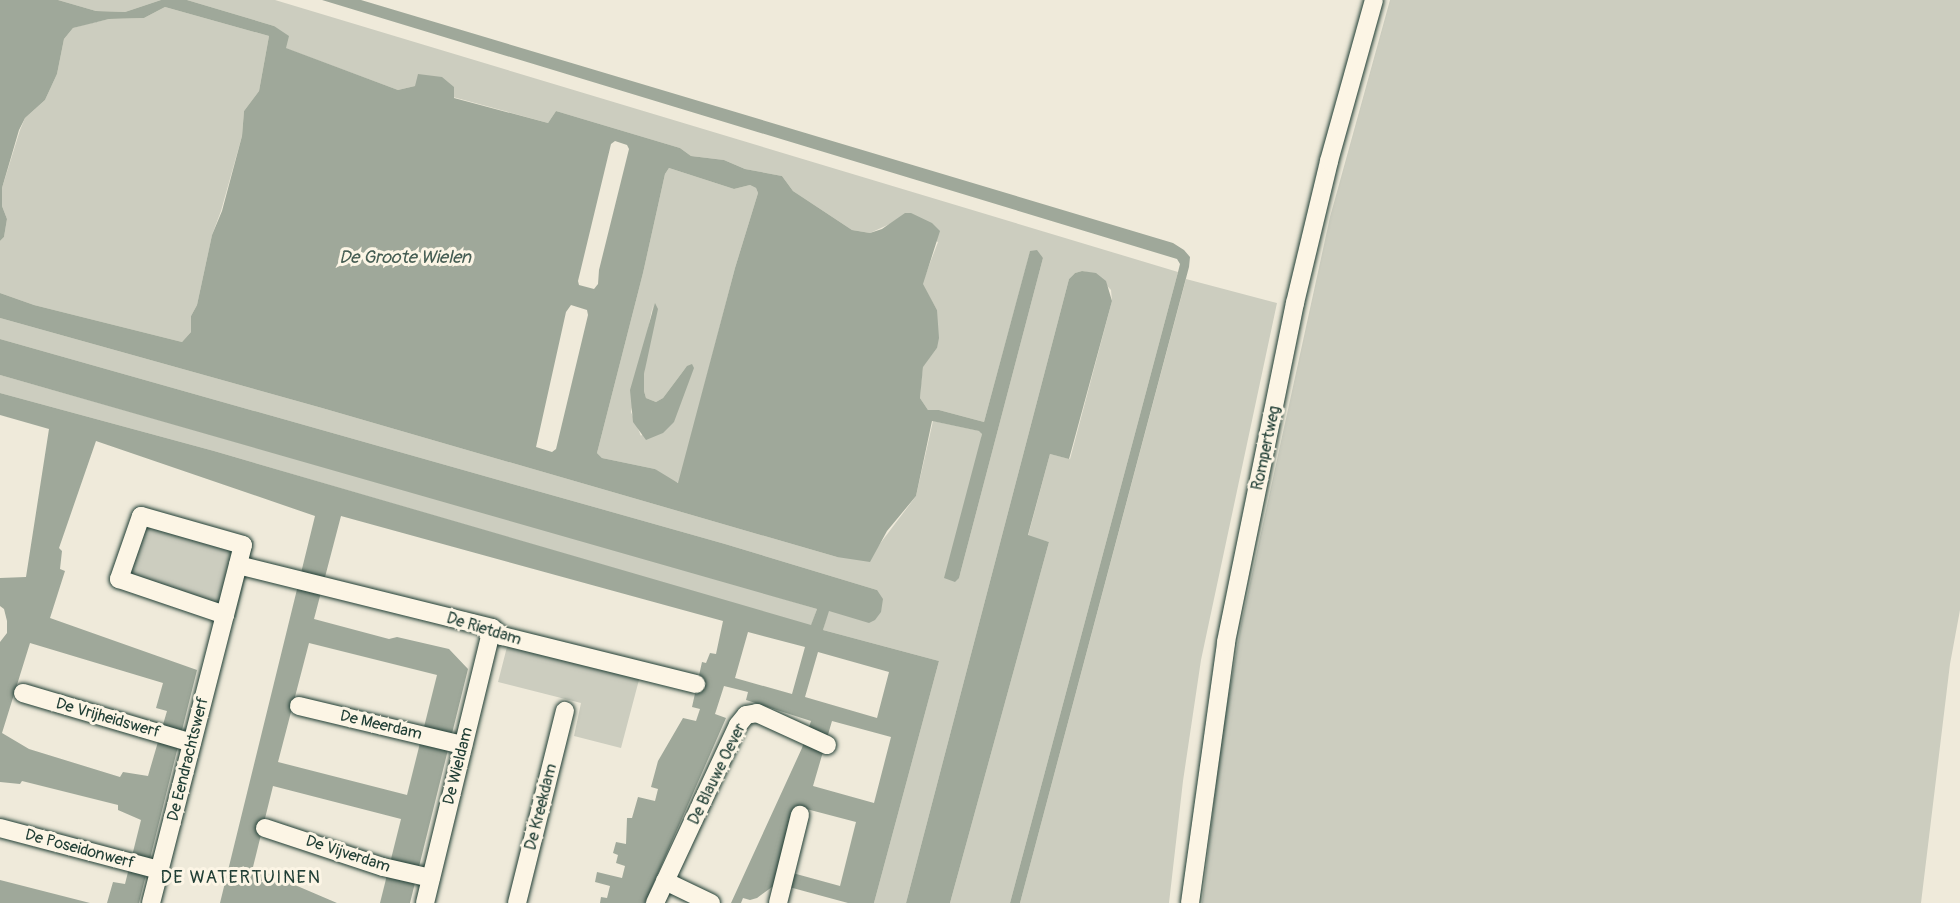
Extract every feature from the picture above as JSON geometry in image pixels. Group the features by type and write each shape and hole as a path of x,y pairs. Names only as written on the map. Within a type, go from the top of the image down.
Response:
{"street":[{"name":"Rompertweg","path":"1190,903 1226,642 1295,303 1329,161 1374,0"},
{"name":"De Eendrachtswerf","path":"151,903 156,869 188,741 225,615 243,545 141,516 119,579 225,615"},
{"name":"De Rietdam","path":"238,564 492,628 502,636 696,684"},
{"name":"De Wieldam","path":"424,903 426,878 459,744 492,628"},
{"name":"De Vrijheidswerf","path":"23,693 188,741"},
{"name":"De Meerdam","path":"299,706 459,744"},
{"name":"De Blauwe Oever","path":"655,903 738,725 741,709 758,713 827,745"},
{"name":"De Kreekdam","path":"518,903 565,711"},
{"path":"779,899 800,815"},
{"name":"De Poseidonwerf","path":"0,828 156,869"},
{"name":"De Vijverdam","path":"266,828 383,867 426,878"},
{"path":"665,881 711,903"}],"shaded area":[{"path":"58,0 161,0 125,12 96,11"},
{"path":"187,0 275,0 1178,272 1010,903 950,903 1049,542 1028,536 1050,454 1070,459 1112,301 1111,290 1096,274 1082,271 1075,273 1069,279 906,903 874,903 939,661 823,630 828,611 877,590 725,544 0,339 0,318 322,408 837,557 876,549 916,496 933,421 980,431 982,434 959,578 1043,258 1030,252 984,422 939,410 928,410 920,398 921,384 923,366 937,348 937,310 922,284 938,242 892,223 870,233 852,230 793,191 782,176 745,169 724,160 691,156 680,148 556,111 548,123 453,97 454,87 415,86 398,90 285,48 274,26"},
{"path":"1390,0 1960,0 1960,610 1950,664 1921,903 1202,903 1222,733 1242,620 1330,217"},
{"path":"165,7 269,36 259,91 244,111 242,136 212,235 197,305 191,316 191,332 182,342 34,305 0,293 0,241 4,237 7,219 2,206 2,188 25,118 45,100 57,74 64,39 73,28 109,19 144,18"},
{"path":"669,168 734,189 750,185 756,188 758,193 735,268 679,483 667,479 655,469 602,458 597,453 643,273 665,174","holes":["653,305 644,374 646,398 656,402 663,398 687,366 641,436 631,412"]},
{"path":"1186,279 1277,303 1201,660 1183,781 1169,903 1020,903"},
{"path":"0,375 691,571 817,609 811,626 214,451 0,393"},
{"path":"136,507 254,541 236,618 114,573"},
{"path":"508,643 640,676 621,748 574,736 581,703 498,682"}],"water":[{"name":"De Groote Wielen","path":"0,0 58,0 96,11 125,12 161,0 187,0 274,26 289,36 286,48 398,90 415,86 418,74 442,77 454,87 454,98 548,123 556,111 680,148 691,156 724,160 745,169 782,176 793,191 852,230 870,233 882,229 905,213 911,213 932,223 940,231 923,284 937,310 939,338 937,348 923,367 920,398 928,410 939,410 984,422 1030,251 1037,250 1043,258 959,578 955,582 944,578 982,434 979,431 932,421 916,496 887,531 870,562 837,557 322,408 0,318 0,293 34,305 182,342 191,332 191,316 197,305 212,235 222,211 242,136 244,111 259,91 269,36 165,7 144,18 109,19 73,28 64,39 57,74 45,100 25,118 19,130 2,188 2,206 7,219 4,237 0,241","holes":["615,141 627,145 629,149 599,270 598,284 594,289 579,285 578,281 611,144","669,168 734,189 750,185 756,188 758,193 735,268 678,483 655,469 602,458 597,453 643,273 665,174","571,305 587,310 588,315 556,449 552,452 536,447 566,312"]},
{"path":"322,0 361,0 1173,243 1190,257 1020,903 1010,903 1178,272 1180,264 1177,259"},
{"path":"1082,271 1096,273 1106,281 1112,301 1069,459 1050,454 1028,535 1049,542 950,903 906,903 1069,279 1075,273"},
{"path":"655,303 658,309 644,374 646,398 656,402 663,398 687,366 692,364 694,368 674,422 663,433 646,440 633,422 630,390"},
{"path":"0,339 725,544 877,590 883,599 881,612 875,620 869,623 829,611 823,630 939,661 874,903 848,903 789,887 772,887 757,898 750,900 743,898 741,903 731,903 802,748 811,721 746,700 748,692 724,686 715,714 726,718 645,903 600,903 601,897 607,898 610,886 595,882 597,872 622,878 625,866 616,863 618,855 613,853 616,842 626,844 627,818 632,818 638,797 655,801 658,789 651,787 658,761 683,718 696,721 700,709 692,707 702,662 706,663 710,653 716,654 723,621 341,516 314,619 389,639 397,637 449,649 468,669 410,903 380,903 401,819 273,786 253,867 337,903 220,903 315,516 96,441 59,548 62,551 60,569 65,571 50,618 197,670 139,903 107,903 113,882 125,884 141,820 118,810 118,805 22,781 20,784 0,782 0,642 7,633 7,621 4,609 0,606 0,578 26,577 49,429 0,415 0,393 214,451 811,625 817,609 0,375","holes":["748,632 805,647 792,694 735,678","30,643 163,683 156,708 167,711 148,776 123,772 120,777 29,749 2,733","309,643 437,675 407,795 278,762","818,652 889,672 877,718 805,697","832,721 891,737 874,803 813,786","795,806 856,822 840,886 778,869"]},
{"path":"0,880 90,903 0,903"}],"district":[{"name":"DE WATERTUINEN","path":"241,878"}]}
